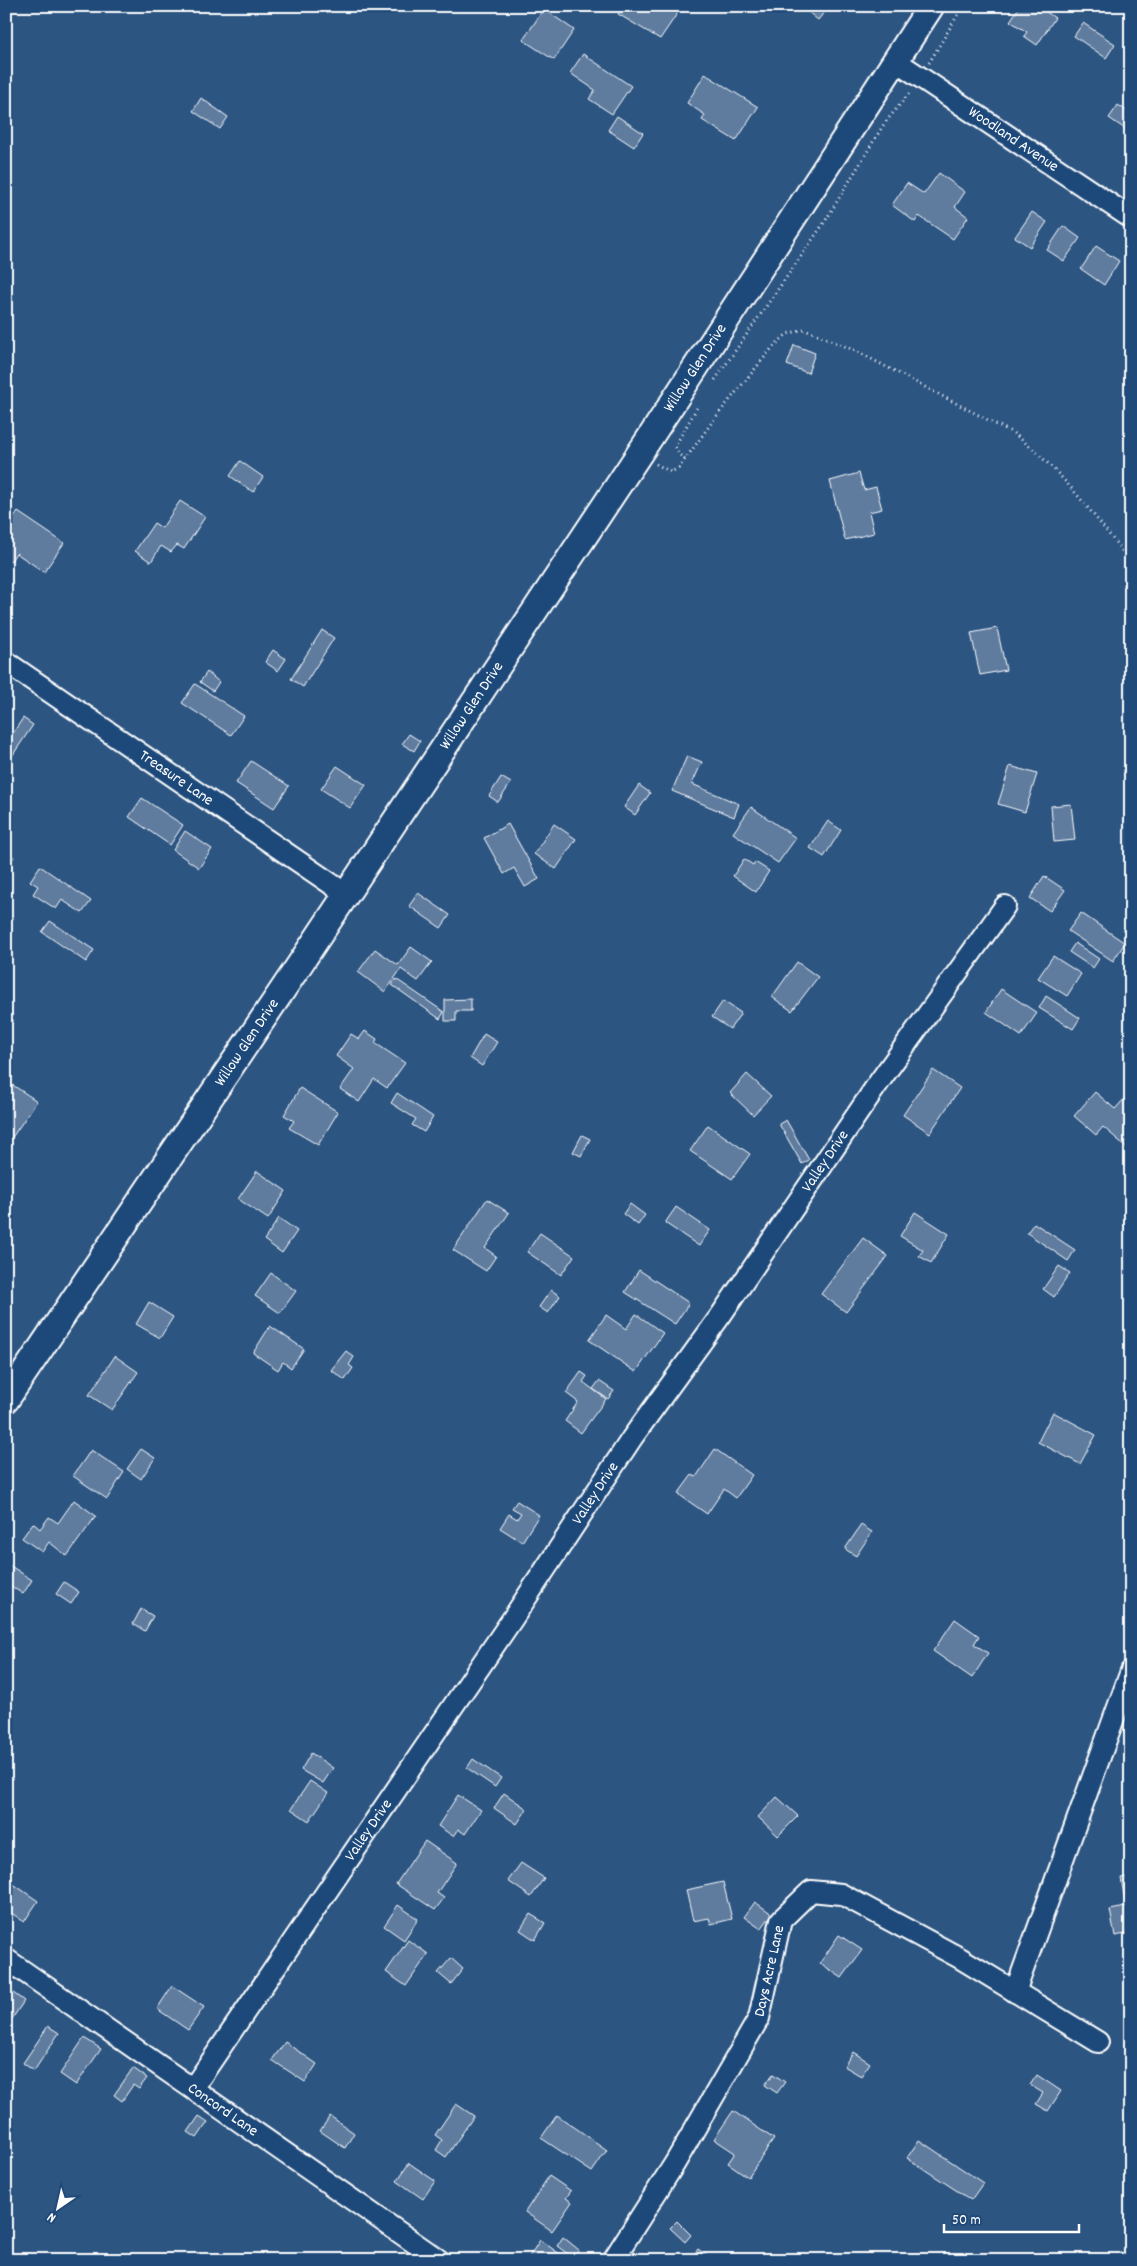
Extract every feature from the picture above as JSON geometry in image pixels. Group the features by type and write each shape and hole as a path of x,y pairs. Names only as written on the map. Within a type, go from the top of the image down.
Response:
{"main road":[{"name":"Willow Glen Drive","path":"6,1400 640,453 931,6"}],"street":[{"name":"Woodland Avenue","path":"896,62 1131,218"},
{"name":"Treasure Lane","path":"6,662 346,894"},
{"name":"Valley Drive","path":"193,2088 500,1637 632,1438 721,1315 879,1082 1005,906"},
{"path":"1015,1992 1131,1670"},
{"name":"Days Acre Lane","path":"613,2260 675,2162 760,2018 781,1920 811,1891 841,1894 960,1958 1098,2042"},
{"name":"Concord Lane","path":"6,1959 439,2260"}],"path":[{"path":"711,387 824,223 880,130 920,77 963,6"},
{"path":"640,453 666,471 672,472 679,468 714,418 772,348 787,334 804,329 856,351 1013,433 1037,452 1069,483 1131,562"},
{"path":"685,459 678,454 674,446 701,402"}],"building":[{"path":"623,6 671,6 679,11 660,39 618,14"},
{"path":"801,6 829,6 818,20"},
{"path":"1020,6 1038,6 1055,18 1037,45 1024,36 1027,32 1010,21"},
{"path":"544,9 574,30 554,60 523,40"},
{"path":"1083,23 1115,44 1106,58 1074,36"},
{"path":"583,54 631,86 612,114 589,99 595,90 570,73"},
{"path":"705,74 758,107 736,141 702,120 705,115 687,103"},
{"path":"201,98 228,117 220,129 193,111"},
{"path":"1118,105 1131,114 1131,133 1109,118"},
{"path":"617,116 643,133 634,147 608,130"},
{"path":"939,173 965,192 955,207 968,217 953,239 919,216 915,222 892,205 907,183 924,194"},
{"path":"1032,212 1047,222 1030,247 1015,237"},
{"path":"1063,226 1080,238 1064,261 1047,250"},
{"path":"1096,246 1119,261 1104,285 1081,269"},
{"path":"794,345 815,353 808,373 787,365"},
{"path":"240,461 263,477 253,492 230,476"},
{"path":"859,473 864,490 876,487 882,509 869,512 874,533 845,540 830,481"},
{"path":"180,501 205,517 184,549 177,545 171,552 161,546 151,562 135,551 154,523 162,528"},
{"path":"6,511 15,516 18,512 64,543 44,572 16,553 11,561 6,558"},
{"path":"997,628 1006,670 980,675 971,633"},
{"path":"322,630 334,638 303,687 291,679"},
{"path":"273,650 286,659 278,671 265,662"},
{"path":"207,672 219,682 213,691 200,682"},
{"path":"195,684 244,716 231,735 182,703"},
{"path":"23,718 33,725 6,765 6,733 11,736"},
{"path":"409,734 420,741 414,751 402,744"},
{"path":"687,756 702,762 692,784 739,804 734,817 672,791"},
{"path":"251,761 289,786 274,808 236,783"},
{"path":"337,766 366,785 350,808 321,789"},
{"path":"1010,766 1037,774 1025,812 998,804"},
{"path":"501,777 511,783 498,802 489,796"},
{"path":"639,785 650,793 635,815 624,807"},
{"path":"142,798 183,825 170,845 129,817"},
{"path":"1071,804 1075,840 1054,842 1051,806"},
{"path":"751,807 796,838 778,863 733,833"},
{"path":"828,821 841,830 824,857 810,848"},
{"path":"508,824 539,879 525,887 514,868 504,874 484,838"},
{"path":"554,824 576,839 556,869 534,854"},
{"path":"185,831 212,849 199,868 173,850"},
{"path":"6,852 14,857 6,869"},
{"path":"744,859 753,865 755,862 769,871 756,892 733,876"},
{"path":"40,866 91,901 82,913 62,900 56,909 33,894 38,886 30,881"},
{"path":"1044,876 1065,890 1050,911 1030,898"},
{"path":"418,893 450,915 441,928 409,906"},
{"path":"1081,913 1125,943 1113,961 1068,931"},
{"path":"50,921 94,950 86,962 42,932"},
{"path":"1075,943 1099,959 1093,968 1069,952"},
{"path":"411,947 432,962 418,981 401,969 385,992 358,972 375,949 398,965"},
{"path":"1053,956 1081,974 1067,996 1038,978"},
{"path":"797,962 818,977 792,1011 772,997"},
{"path":"396,979 444,1012 440,1019 392,985"},
{"path":"1001,989 1037,1013 1021,1036 986,1012"},
{"path":"1046,996 1080,1018 1073,1029 1039,1008"},
{"path":"471,999 471,1011 456,1011 456,1021 445,1021 445,1000"},
{"path":"723,1001 741,1013 730,1029 712,1017"},
{"path":"365,1031 377,1039 375,1043 405,1063 387,1088 374,1079 359,1102 340,1089 354,1069 336,1056 351,1034 359,1039"},
{"path":"484,1034 497,1042 482,1066 470,1058"},
{"path":"933,1070 960,1088 930,1133 903,1115"},
{"path":"747,1074 771,1096 753,1115 730,1093"},
{"path":"11,1084 37,1101 11,1139 6,1136 6,1091"},
{"path":"300,1088 338,1112 318,1145 289,1128 294,1121 284,1115"},
{"path":"1095,1092 1115,1109 1126,1097 1131,1101 1131,1151 1103,1127 1096,1135 1074,1116"},
{"path":"397,1093 433,1117 424,1132 412,1125 416,1119 391,1103"},
{"path":"786,1120 809,1160 802,1164 779,1124"},
{"path":"708,1125 750,1154 732,1179 690,1151"},
{"path":"582,1135 590,1139 581,1156 573,1152"},
{"path":"257,1171 286,1191 268,1219 238,1199"},
{"path":"487,1199 509,1213 485,1248 496,1256 486,1271 453,1250"},
{"path":"630,1204 645,1215 638,1225 623,1214"},
{"path":"676,1207 710,1230 699,1246 665,1223"},
{"path":"915,1212 949,1234 931,1263 919,1256 923,1250 900,1236"},
{"path":"279,1218 297,1231 282,1253 264,1240"},
{"path":"1034,1223 1075,1250 1068,1261 1027,1233"},
{"path":"540,1233 574,1256 561,1275 527,1252"},
{"path":"863,1238 888,1256 846,1312 821,1294"},
{"path":"1059,1266 1070,1273 1054,1297 1043,1289"},
{"path":"639,1270 689,1303 675,1324 625,1292"},
{"path":"271,1273 296,1291 280,1313 255,1296"},
{"path":"551,1290 560,1296 548,1313 539,1307"},
{"path":"149,1302 173,1317 160,1338 136,1324"},
{"path":"636,1314 663,1333 636,1372 589,1340 606,1315 626,1329"},
{"path":"270,1326 304,1349 291,1368 283,1362 278,1370 253,1353"},
{"path":"346,1351 354,1357 349,1365 353,1368 345,1380 331,1370"},
{"path":"115,1356 138,1372 112,1410 89,1395"},
{"path":"581,1372 587,1376 583,1382 606,1399 581,1433 565,1421 578,1402 566,1393"},
{"path":"599,1381 614,1391 608,1399 593,1389"},
{"path":"1053,1412 1096,1435 1080,1464 1038,1442"},
{"path":"141,1449 155,1458 141,1479 127,1469"},
{"path":"715,1449 752,1475 736,1498 724,1489 707,1514 678,1494 692,1475 696,1477"},
{"path":"91,1450 124,1472 107,1499 73,1476"},
{"path":"74,1500 96,1516 67,1556 49,1542 42,1552 22,1538 33,1523 40,1529 49,1517 58,1523"},
{"path":"517,1501 539,1515 522,1542 500,1528 509,1514 517,1519 521,1513 512,1508"},
{"path":"861,1525 872,1532 856,1556 845,1549"},
{"path":"6,1563 32,1580 23,1594 6,1583"},
{"path":"64,1582 79,1592 71,1604 56,1594"},
{"path":"141,1609 153,1616 145,1631 133,1624"},
{"path":"955,1619 979,1636 974,1644 988,1653 972,1678 933,1651"},
{"path":"311,1753 333,1768 323,1783 301,1770"},
{"path":"473,1759 501,1778 495,1787 467,1768"},
{"path":"310,1781 328,1793 309,1821 291,1809"},
{"path":"504,1793 527,1809 517,1824 494,1808"},
{"path":"458,1795 481,1810 465,1834 458,1829 453,1836 438,1826"},
{"path":"777,1797 798,1816 778,1836 758,1817"},
{"path":"425,1841 457,1863 437,1893 444,1898 435,1910 396,1884"},
{"path":"521,1863 544,1878 531,1897 508,1881"},
{"path":"1131,1876 1131,1933 1115,1936 1110,1910 1126,1907 1121,1878"},
{"path":"6,1879 38,1901 24,1922 6,1909"},
{"path":"723,1882 732,1919 711,1924 709,1918 693,1921 686,1890"},
{"path":"755,1902 772,1914 761,1929 744,1917"},
{"path":"398,1905 418,1919 404,1940 384,1926"},
{"path":"530,1914 545,1923 535,1940 520,1930"},
{"path":"839,1935 862,1950 842,1978 820,1963"},
{"path":"408,1940 428,1954 406,1986 386,1972"},
{"path":"451,1958 463,1969 451,1984 438,1973"},
{"path":"172,1986 204,2007 188,2030 157,2009"},
{"path":"12,1992 24,2001 6,2028 6,2001"},
{"path":"48,2026 59,2033 34,2071 23,2063"},
{"path":"84,2038 101,2049 76,2085 60,2074"},
{"path":"285,2042 317,2064 305,2082 272,2060"},
{"path":"853,2052 870,2063 861,2076 844,2066"},
{"path":"133,2068 147,2078 139,2089 133,2085 122,2101 114,2095"},
{"path":"773,2074 785,2082 777,2093 765,2085"},
{"path":"1037,2075 1061,2091 1048,2111 1036,2104 1043,2093 1030,2085"},
{"path":"456,2104 474,2116 446,2157 436,2150 442,2140 435,2135"},
{"path":"733,2111 774,2139 748,2177 728,2163 735,2153 714,2139"},
{"path":"557,2115 607,2150 592,2172 541,2138"},
{"path":"199,2116 208,2122 197,2138 188,2132"},
{"path":"330,2116 354,2133 345,2148 320,2131"},
{"path":"919,2140 983,2183 971,2200 907,2158"},
{"path":"409,2163 435,2181 423,2199 397,2181"},
{"path":"549,2176 571,2191 566,2198 572,2202 552,2231 525,2212"},
{"path":"677,2221 691,2235 685,2242 670,2228"},
{"path":"563,2237 579,2250 573,2258 557,2246"},
{"path":"540,2240 567,2259 567,2260 527,2260"},
{"path":"698,2249 709,2257 707,2260 690,2260"}]}
